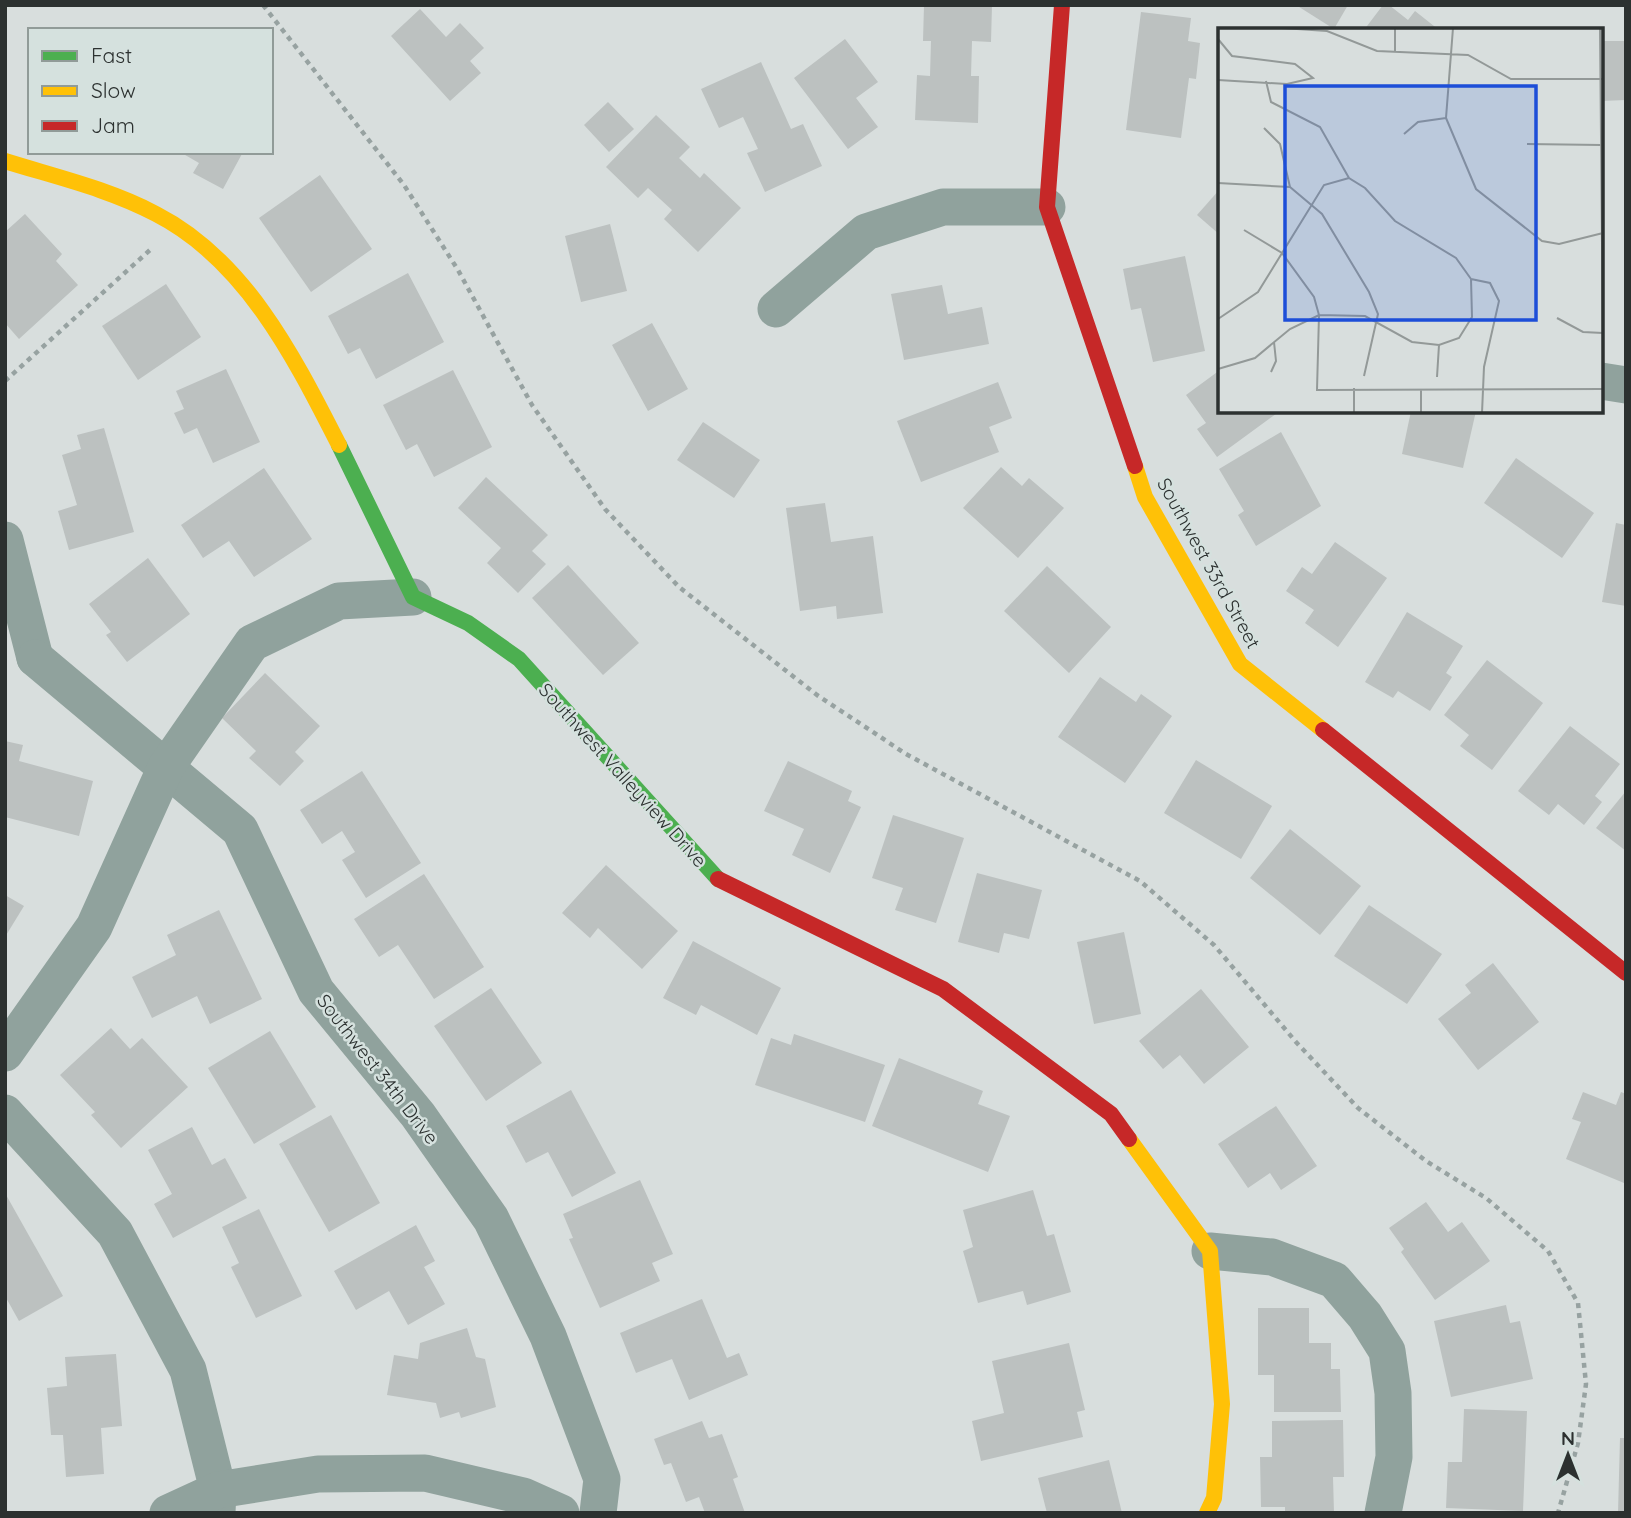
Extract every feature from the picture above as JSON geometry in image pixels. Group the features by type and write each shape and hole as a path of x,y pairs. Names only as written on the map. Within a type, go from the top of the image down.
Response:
{"street":[{"name":"Southwest 33rd Street","path":"1062,5 1047,207 1145,497 1240,664 1626,973"},
{"path":"5,162 133,203 177,225 227,267 295,360 391,545 413,597 339,601 252,643 166,767 94,927 5,1053"},
{"path":"776,309 866,232 943,207 1047,207"},
{"path":"1603,381 1626,385"},
{"path":"5,540 20,662"},
{"name":"Southwest Valleyview Drive","path":"413,597 468,623 519,659 716,878 943,989 1111,1114 1210,1251"},
{"name":"Southwest 34th Drive","path":"20,662 166,767 240,830 316,990 418,1115 491,1219 548,1336 602,1479 598,1513"},
{"path":"5,1114 115,1233 188,1370 218,1501"},
{"path":"1207,1513 1214,1498 1222,1404 1210,1251 1272,1257 1334,1280 1365,1316 1387,1351 1393,1393 1394,1457 1383,1513"},
{"path":"168,1513 318,1474 425,1473 523,1496 561,1513"}],"path":[{"path":"263,5 404,185 458,270 532,405 605,509 679,587 817,695 906,754 1140,881 1214,945 1296,1042 1358,1108 1426,1161 1486,1198 1548,1251 1578,1303 1587,1384 1578,1443 1558,1513"},
{"path":"5,381 177,225"}],"building":[{"path":"924,5 992,5 991,42 972,41 971,76 979,76 978,123 915,120 917,75 930,76 931,41 923,41"},
{"path":"1296,5 1348,5 1332,28"},
{"path":"1383,5 1389,5 1408,20 1415,11 1436,28 1366,28"},
{"path":"420,9 446,37 460,23 484,48 470,61 481,73 450,101 391,36"},
{"path":"1141,12 1191,18 1188,41 1200,43 1196,79 1189,78 1181,138 1126,130"},
{"path":"845,39 878,82 856,98 878,127 848,149 794,78"},
{"path":"1603,41 1626,41 1626,100 1603,101"},
{"path":"761,62 791,129 803,124 822,166 765,192 747,153 758,149 743,117 719,128 701,89"},
{"path":"608,102 634,129 609,152 584,125"},
{"path":"656,115 690,147 679,158 700,178 704,173 741,208 698,252 664,219 672,210 648,188 638,198 606,167"},
{"path":"183,154 242,154 223,189 193,173 199,163"},
{"path":"320,175 372,249 311,292 259,218"},
{"path":"1218,191 1218,233 1197,215"},
{"path":"25,214 62,254 56,261 78,285 19,339 5,323 5,232"},
{"path":"610,224 627,291 581,302 565,236"},
{"path":"1185,256 1205,351 1153,362 1141,308 1131,310 1123,269"},
{"path":"408,273 444,342 376,379 360,348 348,354 328,316"},
{"path":"166,284 201,337 138,380 102,326"},
{"path":"942,285 948,314 982,307 989,344 904,360 891,294"},
{"path":"652,323 688,389 648,411 612,345"},
{"path":"226,369 260,442 213,463 197,428 184,434 174,413 184,409 176,391"},
{"path":"453,370 492,447 434,477 417,444 406,450 383,405"},
{"path":"1218,371 1218,413 1277,413 1217,457 1197,429 1206,423 1186,395"},
{"path":"998,382 1012,418 989,427 999,452 921,482 897,421"},
{"path":"1411,413 1476,413 1463,468 1402,454"},
{"path":"703,422 760,460 734,498 677,460"},
{"path":"104,428 134,532 69,550 58,511 77,505 62,455 81,449 77,435"},
{"path":"1281,432 1321,506 1256,546 1238,515 1244,511 1219,469"},
{"path":"1516,458 1594,513 1562,558 1484,503"},
{"path":"1001,467 1022,486 1029,478 1064,508 1018,558 963,508"},
{"path":"264,468 312,539 254,577 229,541 203,558 181,525"},
{"path":"486,477 548,535 532,551 546,564 518,593 487,563 501,548 458,508"},
{"path":"825,503 831,542 873,536 883,613 837,619 836,606 800,611 786,508"},
{"path":"1616,523 1626,525 1626,606 1602,602"},
{"path":"1335,542 1387,578 1338,647 1305,623 1314,610 1286,591 1302,567 1312,574"},
{"path":"148,558 190,614 127,662 106,635 111,632 89,604"},
{"path":"568,565 639,643 603,675 532,598"},
{"path":"1047,566 1111,627 1069,673 1004,611"},
{"path":"1407,612 1463,646 1446,673 1452,677 1430,711 1398,691 1393,698 1365,682"},
{"path":"1487,660 1543,703 1492,770 1460,746 1469,735 1444,715"},
{"path":"265,673 320,726 295,752 304,761 280,786 249,758 256,751 222,718"},
{"path":"1100,677 1136,702 1141,694 1172,716 1125,783 1058,737"},
{"path":"1570,726 1620,764 1595,796 1602,802 1584,825 1558,804 1549,815 1518,791"},
{"path":"5,741 23,745 19,761 93,781 79,836 5,817"},
{"path":"1196,760 1272,806 1241,859 1164,813"},
{"path":"788,761 852,791 848,801 861,807 830,873 792,855 804,829 764,811"},
{"path":"362,771 421,863 366,898 342,860 355,852 342,831 322,844 300,810"},
{"path":"1626,791 1626,851 1596,828"},
{"path":"893,815 964,838 936,923 895,910 903,888 872,878"},
{"path":"1290,829 1361,886 1320,935 1250,878"},
{"path":"606,865 678,931 642,969 598,928 590,938 562,913"},
{"path":"977,873 1042,890 1029,939 1004,933 999,953 958,942"},
{"path":"424,874 484,967 434,999 398,945 379,957 354,919"},
{"path":"5,895 24,906 5,937"},
{"path":"1369,905 1442,954 1407,1004 1334,956"},
{"path":"219,910 262,999 210,1024 197,996 152,1018 132,977 176,955 167,935"},
{"path":"1124,932 1141,1014 1094,1024 1077,942"},
{"path":"693,941 781,988 757,1035 701,1005 696,1015 663,998"},
{"path":"1493,963 1539,1022 1478,1070 1438,1019 1471,993 1465,985"},
{"path":"491,988 542,1063 486,1101 434,1026"},
{"path":"1201,989 1249,1047 1204,1084 1180,1055 1163,1069 1139,1041"},
{"path":"111,1028 130,1049 142,1038 188,1087 121,1148 91,1115 95,1112 60,1075"},
{"path":"270,1031 316,1107 254,1144 208,1068"},
{"path":"794,1034 885,1065 865,1122 755,1085 771,1038 791,1045"},
{"path":"899,1058 983,1091 978,1104 1010,1116 988,1172 872,1126"},
{"path":"571,1090 616,1173 572,1197 548,1152 526,1163 506,1126"},
{"path":"1583,1092 1616,1105 1621,1092 1626,1094 1624,1183 1566,1159 1581,1122 1572,1119"},
{"path":"1276,1106 1317,1166 1281,1190 1270,1173 1248,1188 1218,1144"},
{"path":"331,1115 380,1203 329,1232 279,1144"},
{"path":"192,1127 212,1165 225,1158 247,1198 173,1238 154,1204 172,1194 148,1150"},
{"path":"640,1180 673,1254 652,1263 660,1281 600,1308 569,1239 573,1238 563,1214"},
{"path":"1033,1190 1047,1236 1054,1234 1071,1292 1027,1305 1023,1291 978,1303 963,1251 973,1247 963,1210"},
{"path":"5,1193 63,1296 19,1321 5,1296"},
{"path":"1426,1202 1448,1232 1462,1222 1490,1261 1435,1300 1401,1252 1404,1249 1389,1228"},
{"path":"259,1209 302,1296 256,1318 231,1267 239,1263 222,1227"},
{"path":"416,1225 435,1261 424,1267 445,1304 408,1325 389,1291 356,1310 334,1271"},
{"path":"702,1299 727,1358 739,1353 748,1375 689,1400 672,1359 636,1373 620,1333"},
{"path":"1506,1305 1510,1323 1520,1321 1533,1379 1451,1397 1434,1321"},
{"path":"1258,1308 1309,1308 1309,1343 1331,1343 1331,1369 1340,1369 1341,1412 1274,1412 1274,1375 1258,1375"},
{"path":"467,1328 476,1357 485,1359 496,1407 461,1418 459,1412 440,1418 436,1403 387,1395 394,1355 418,1359 420,1343"},
{"path":"1069,1343 1085,1410 1077,1412 1083,1437 981,1461 972,1421 1004,1413 992,1361"},
{"path":"116,1354 122,1426 101,1428 104,1474 66,1477 63,1435 51,1435 47,1388 67,1386 65,1357"},
{"path":"1464,1409 1527,1411 1523,1511 1446,1508 1448,1462 1462,1462"},
{"path":"1343,1420 1344,1477 1333,1477 1334,1513 1285,1513 1285,1507 1261,1507 1260,1457 1272,1457 1272,1421"},
{"path":"702,1421 709,1438 722,1434 738,1477 733,1479 745,1513 705,1513 699,1497 686,1502 671,1463 664,1465 654,1439"},
{"path":"1620,1438 1626,1438 1626,1513 1618,1513"},
{"path":"1109,1460 1122,1513 1047,1513 1038,1478"}],"traffic: fast":[{"path":"339,445 413,597 468,623 519,659 718,879"}],"traffic: slow":[{"path":"5,161 82,184 138,205 188,234 216,257 265,314 339,445"},
{"path":"1135,466 1145,497 1240,664 1323,730"},
{"path":"1129,1139 1210,1251 1222,1404 1214,1498 1207,1513"}],"traffic: jam":[{"path":"1062,5 1047,207 1135,466"},
{"path":"1323,730 1626,973"},
{"path":"718,879 943,989 1111,1114 1129,1139"}]}
